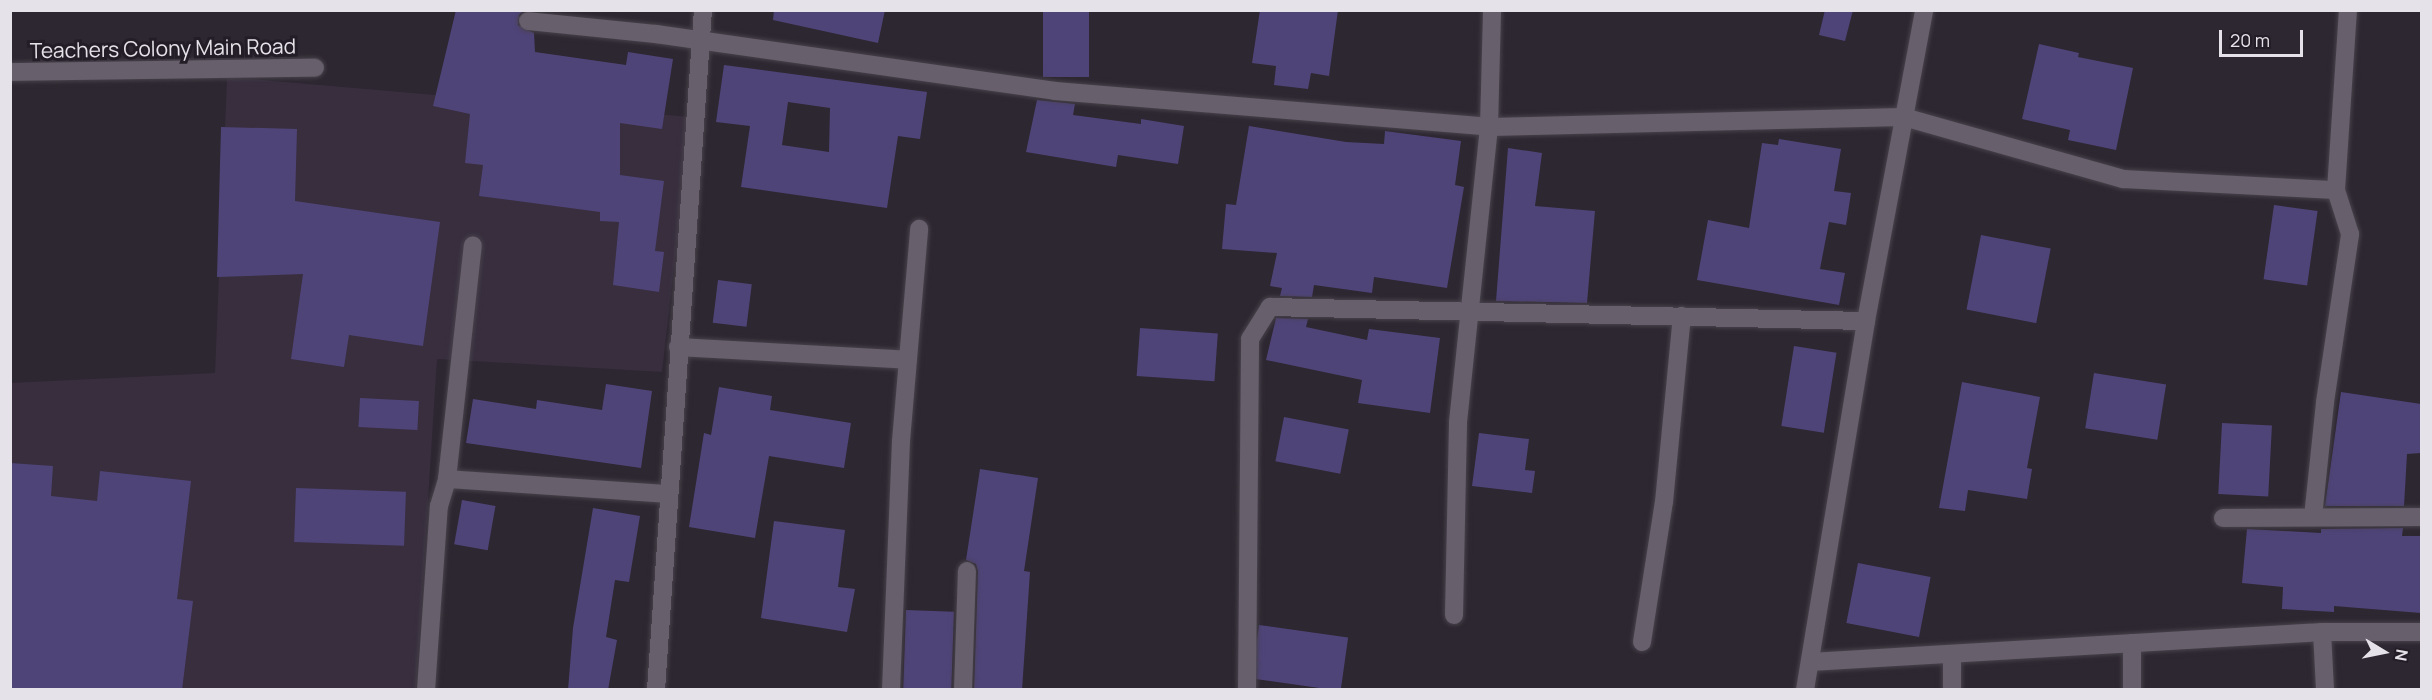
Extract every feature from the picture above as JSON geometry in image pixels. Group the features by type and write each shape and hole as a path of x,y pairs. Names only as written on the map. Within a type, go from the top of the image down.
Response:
{"street":[{"path":"656,690 667,494 703,10"},
{"path":"1454,615 1458,422 1490,127 1492,10"},
{"path":"1805,690 1866,321 1924,10"},
{"path":"2313,517 2325,402 2350,234 2336,190 2348,10"},
{"path":"528,21 701,41 1055,91 1490,127 1904,117 2122,179 2336,190"},
{"name":"Teachers Colony Main Road","path":"10,72 315,68"},
{"path":"891,690 908,360 920,229"},
{"path":"426,690 439,506 447,480 473,245"},
{"path":"1247,690 1250,339 1270,307 1471,314 1866,321"},
{"path":"1642,642 1664,502 1682,316"},
{"path":"678,346 908,360"},
{"path":"447,480 667,494"},
{"path":"2223,518 2421,517"},
{"path":"963,690 967,571"},
{"path":"1810,662 2322,632 2421,632"},
{"path":"2322,632 2325,690"},
{"path":"2132,643 2132,690"},
{"path":"1952,654 1952,690"}],"shaded area":[{"path":"227,77 691,117 662,372 437,359 416,689 11,689 10,383 215,373"}],"building":[{"path":"456,10 524,10 519,15 518,25 534,33 535,52 626,65 628,52 673,59 662,129 620,123 620,175 664,181 655,251 664,252 659,292 613,285 619,222 600,221 600,212 479,196 483,165 465,163 470,114 433,106"},
{"path":"774,10 885,10 878,43 773,20"},
{"path":"1043,10 1089,10 1089,77 1043,77"},
{"path":"1260,10 1338,10 1329,76 1311,73 1308,89 1274,85 1276,66 1252,63"},
{"path":"1825,10 1853,10 1845,41 1819,35"},
{"path":"2039,44 2079,53 2078,57 2133,68 2116,150 2068,140 2070,130 2022,119"},
{"path":"724,65 927,92 920,139 898,136 887,208 741,187 750,126 716,122","holes":["788,102 830,108 829,152 782,145"]},
{"path":"1037,100 1075,104 1073,115 1141,124 1141,119 1184,126 1178,164 1118,155 1116,167 1026,152"},
{"path":"1249,126 1346,142 1384,144 1385,131 1461,141 1455,185 1464,187 1447,288 1374,277 1372,293 1314,285 1312,297 1280,296 1282,288 1270,286 1277,253 1222,249 1226,204 1236,205"},
{"path":"221,127 297,129 295,201 440,222 423,346 349,335 344,367 291,359 303,274 217,277"},
{"path":"1779,139 1841,149 1834,191 1851,193 1846,225 1829,222 1820,269 1845,273 1839,305 1697,280 1708,220 1749,228 1762,143 1778,145"},
{"path":"1508,148 1542,153 1535,206 1595,211 1587,303 1496,301"},
{"path":"2274,205 2318,211 2307,285 2264,279"},
{"path":"1981,235 2051,249 2036,323 1966,310"},
{"path":"718,280 752,284 747,327 713,323"},
{"path":"1276,318 1308,319 1306,327 1367,340 1369,329 1440,338 1430,413 1358,403 1362,380 1266,360"},
{"path":"1140,328 1218,333 1214,381 1137,376"},
{"path":"1794,346 1836,353 1824,433 1781,426"},
{"path":"2094,373 2166,384 2157,440 2085,428"},
{"path":"1962,382 2040,397 2027,468 2032,469 2027,499 1968,490 1965,511 1939,508"},
{"path":"606,384 652,391 641,468 466,443 473,399 536,409 537,400 602,410"},
{"path":"719,387 772,396 770,410 851,423 844,468 769,456 755,538 689,527 704,433 711,435"},
{"path":"2341,392 2421,404 2421,453 2407,454 2404,506 2325,506"},
{"path":"360,398 419,401 417,430 358,427"},
{"path":"1284,417 1349,430 1340,474 1275,461"},
{"path":"2222,423 2272,426 2268,497 2218,494"},
{"path":"1479,433 1529,439 1525,470 1535,471 1532,493 1472,486"},
{"path":"10,463 53,466 51,496 97,501 100,471 191,481 177,599 193,601 182,690 10,690"},
{"path":"980,469 1038,478 1024,571 1030,572 1022,690 974,690 978,571 976,564 966,560"},
{"path":"296,488 406,492 404,546 294,542"},
{"path":"462,500 495,506 488,550 454,544"},
{"path":"593,508 640,516 629,582 615,580 606,637 617,640 608,690 568,690 573,628"},
{"path":"774,521 845,530 838,587 855,589 847,632 761,618"},
{"path":"2403,528 2402,536 2421,536 2421,613 2334,606 2334,612 2282,609 2283,587 2242,583 2247,529 2321,533 2321,529"},
{"path":"1858,563 1931,577 1919,637 1846,623"},
{"path":"906,610 954,612 951,690 903,690"},
{"path":"1259,625 1348,638 1341,690 1251,678"}]}
